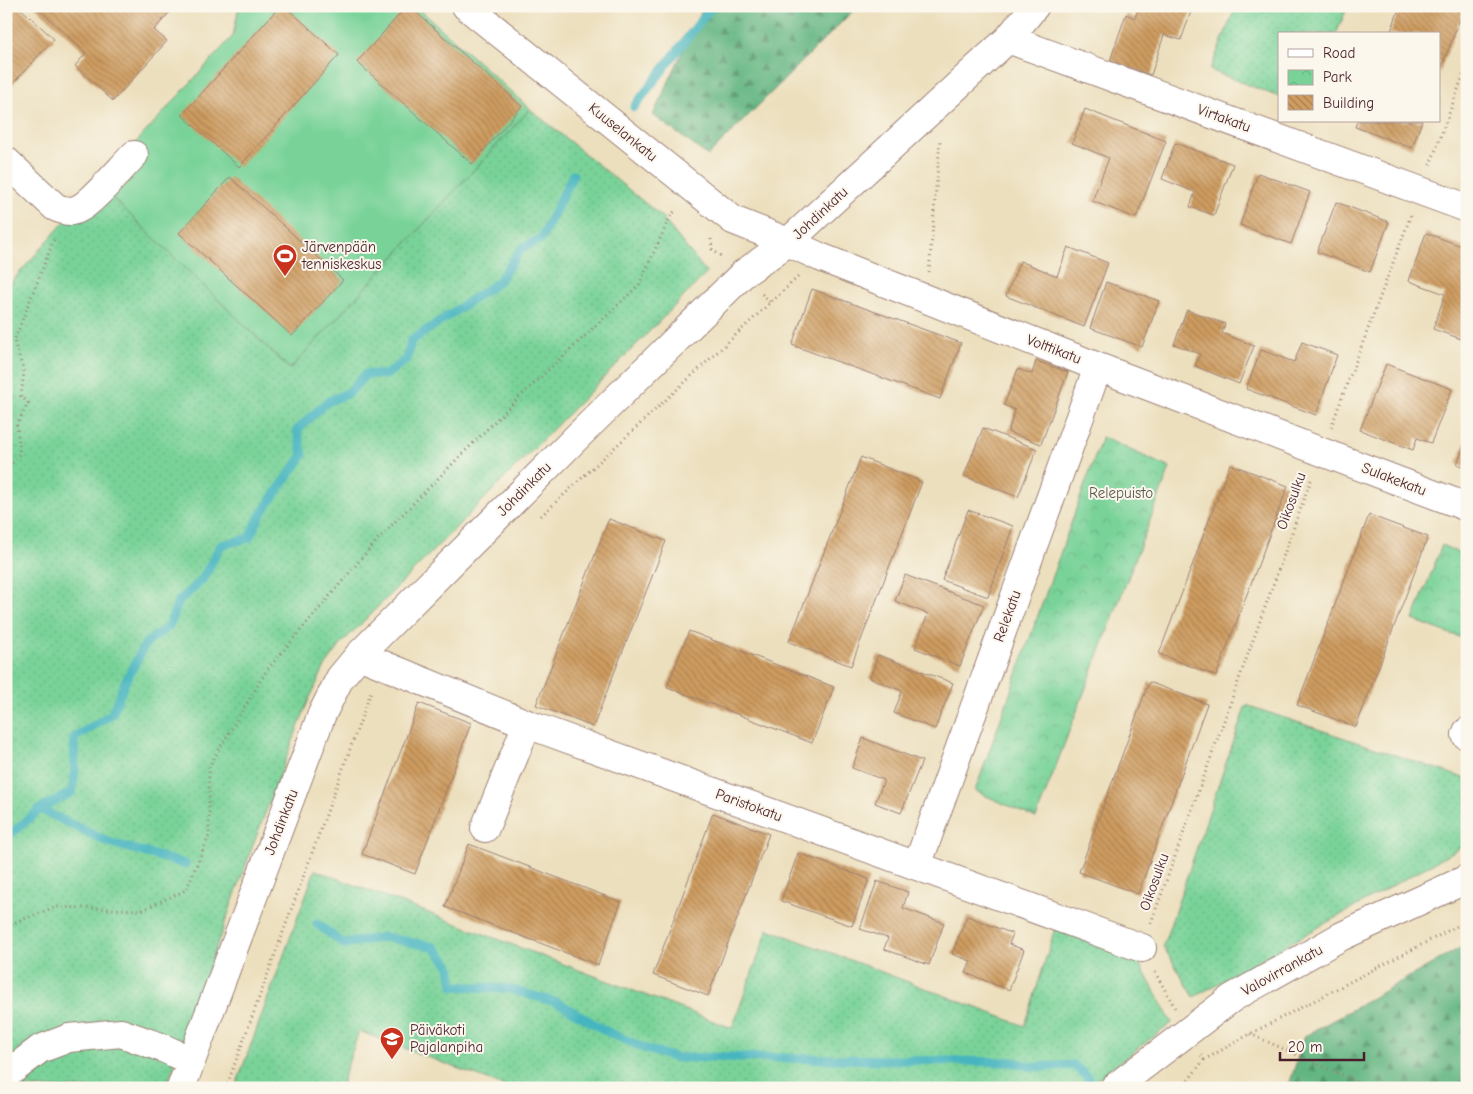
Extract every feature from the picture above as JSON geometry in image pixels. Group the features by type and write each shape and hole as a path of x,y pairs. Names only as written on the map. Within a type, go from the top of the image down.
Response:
{"street":[{"name":"Kuuselankatu","path":"466,6 733,220 788,242"},
{"name":"Johdinkatu","path":"181,1088 322,714 340,678 370,659 579,435 743,274 788,242 1008,39 1035,6"},
{"name":"Virtakatu","path":"1008,39 1467,208"},
{"path":"6,161 55,207 65,211 77,210 88,202 134,155"},
{"name":"Volttikatu","path":"788,242 820,257 1098,367 1321,452"},
{"name":"Relekatu","path":"917,866 1098,367"},
{"name":"Sulakekatu","path":"1321,452 1467,507"},
{"name":"Paristokatu","path":"370,659 527,724 1142,948"},
{"path":"486,828 527,724"},
{"name":"Valovirrankatu","path":"1114,1088 1232,998 1342,936 1467,879"},
{"path":"6,1075 40,1049 69,1038 121,1033 163,1048 191,1061"}],"path":[{"name":"Oikosulku","path":"1142,948 1321,452 1467,65"},
{"path":"926,299 940,140"},
{"path":"6,926 55,907 142,910 186,890 209,836 209,766 266,670 378,539 510,406 639,285 670,217 682,202"},
{"path":"6,471 20,453 17,425 28,403 21,396 24,372 14,341 65,211"},
{"path":"540,517 820,257"},
{"path":"226,1088 370,659"},
{"path":"1204,1060 1467,921"},
{"path":"1142,948 1188,1032"},
{"path":"1250,1034 1354,1080 1364,1088"}],"green space":[{"name":"Järvenpään tenniskeskus","path":"239,6 416,6 530,109 290,369 98,184 233,36"},
{"path":"704,6 858,6 708,156 653,115"},
{"path":"1236,6 1348,6 1337,32 1278,32 1278,97 1210,70"},
{"path":"530,109 661,216 707,273 342,643 324,668 307,704 250,853 166,1088 22,1088 6,1076 6,288 98,184 290,369"},
{"name":"Relepuisto","path":"1102,437 1170,468 1036,818 975,791"},
{"path":"1442,545 1467,557 1467,640 1413,620"},
{"path":"1246,705 1467,779 1467,844 1194,997 1163,946"},
{"path":"315,870 732,1028 768,929 1025,1026 1055,928 1136,957 1172,1023 1085,1088 509,1088 359,1031 340,1088 235,1088"},
{"path":"1467,944 1467,1088 1288,1088 1305,1036"}],"building":[{"path":"6,6 18,6 54,39 6,91"},
{"path":"35,6 175,6 154,30 167,41 113,101 75,66 86,53"},
{"path":"280,6 285,6 339,55 239,167 182,115"},
{"path":"407,6 522,106 472,164 357,62"},
{"path":"1139,6 1193,6 1181,40 1164,35 1151,75 1110,61 1126,14 1135,18"},
{"path":"1400,6 1465,6 1440,71 1440,32 1391,32"},
{"path":"1085,109 1166,141 1136,218 1092,201 1109,158 1072,143"},
{"path":"1357,122 1422,122 1412,148 1355,127"},
{"path":"1175,143 1233,164 1214,215 1190,207 1195,192 1162,179"},
{"path":"1258,173 1310,192 1291,244 1240,225"},
{"path":"230,177 343,280 292,336 179,233"},
{"path":"1336,202 1389,222 1370,272 1317,252"},
{"path":"1426,233 1467,248 1467,332 1464,340 1433,329 1445,294 1409,281"},
{"path":"1068,247 1108,263 1084,327 1006,296 1020,261 1057,276"},
{"path":"1106,282 1159,301 1142,347 1090,328"},
{"path":"812,289 961,343 940,399 792,345"},
{"path":"1187,310 1225,324 1222,333 1254,346 1239,384 1195,366 1200,354 1174,344"},
{"path":"1302,342 1337,355 1316,415 1246,389 1261,350 1294,362"},
{"path":"1036,361 1068,372 1041,444 1008,432 1015,410 1004,405 1018,369 1032,374"},
{"path":"1386,364 1452,389 1431,443 1417,438 1413,450 1360,430"},
{"path":"983,428 1037,449 1018,497 964,476"},
{"path":"1467,438 1467,468 1457,464"},
{"path":"861,457 922,482 851,666 789,642"},
{"path":"1230,464 1288,486 1216,676 1159,654"},
{"path":"968,510 1013,526 988,597 942,580"},
{"path":"1369,515 1428,537 1356,727 1297,705"},
{"path":"609,519 666,541 593,727 536,705"},
{"path":"905,575 984,605 960,666 915,648 928,614 895,601"},
{"path":"689,631 834,687 812,743 667,687"},
{"path":"878,655 953,683 935,729 894,713 902,691 870,678"},
{"path":"1149,682 1207,704 1138,894 1079,872"},
{"path":"419,703 471,723 415,874 362,854"},
{"path":"863,738 922,761 901,813 875,803 884,780 852,768"},
{"path":"713,813 769,834 708,996 653,975"},
{"path":"469,844 621,902 598,965 445,907"},
{"path":"798,853 869,879 852,926 781,901"},
{"path":"877,881 908,892 903,908 944,923 929,965 884,949 888,938 860,929"},
{"path":"967,916 1013,934 1009,944 1024,950 1009,990 966,973 971,961 952,954"}],"waterway":[{"path":"634,107 712,6"},
{"path":"6,835 12,833 40,809 72,792 75,770 74,738 112,714 125,682 146,643 169,626 179,601 202,580 221,545 249,538 261,514 303,455 297,430 327,402 350,392 366,374 386,375 407,359 411,341 498,282 522,248 541,239 573,175"},
{"path":"40,809 108,842 185,864"},
{"path":"317,924 344,944 384,937 434,947 450,966 453,986 509,989 559,1003 606,1031 646,1049 676,1058 722,1057 1012,1062 1033,1067 1074,1065 1089,1079"}],"place":[{"name":"Järvenpään tenniskeskus","path":"285,277"},
{"name":"Päiväkoti Pajalanpiha","path":"392,1060"}]}
